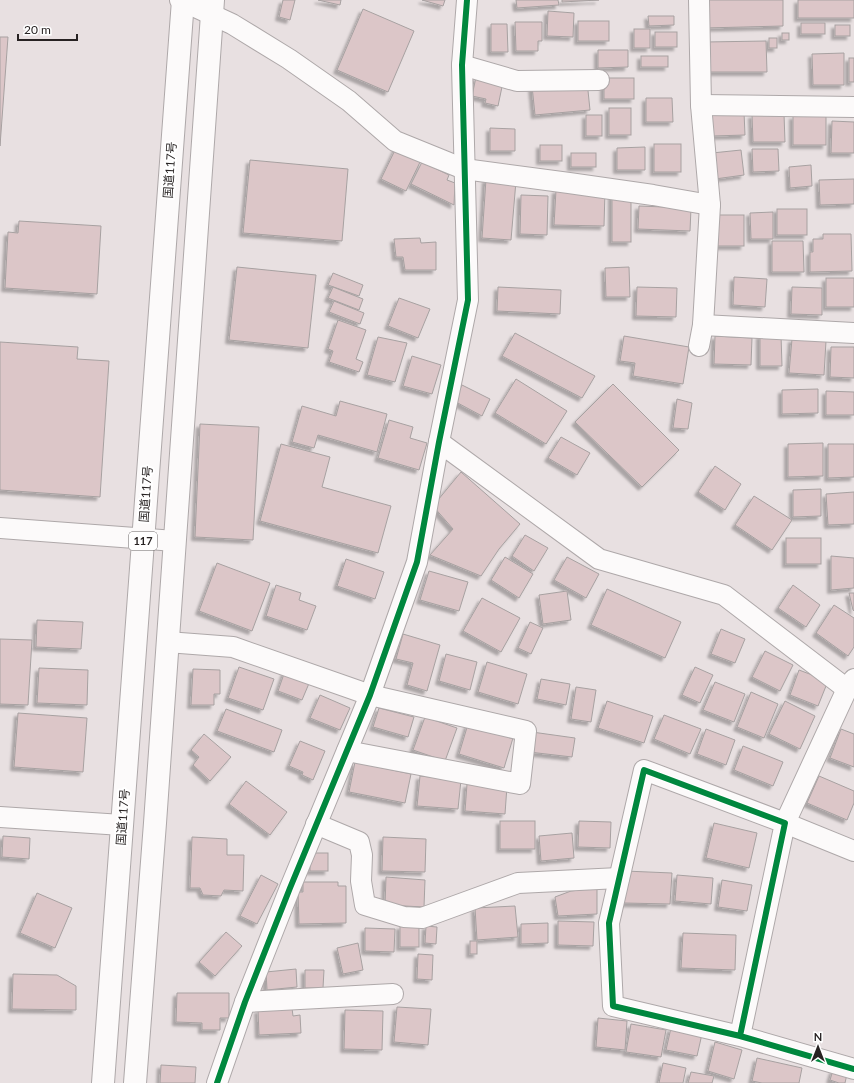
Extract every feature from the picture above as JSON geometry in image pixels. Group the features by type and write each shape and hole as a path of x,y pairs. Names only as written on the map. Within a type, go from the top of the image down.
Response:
{"highway":[{"name":"国道117号","path":"104,1083 182,0"},
{"name":"117","path":"135,1083 213,7"}],"street":[{"path":"182,0 213,7 232,24 289,59 349,101 395,141 464,169 653,195 710,205"},
{"path":"217,1083 245,1002 316,824 370,696 417,562 439,442 468,300 462,65 467,0"},
{"path":"699,0 701,105 710,205 703,325 699,346"},
{"path":"462,65 517,81 599,80"},
{"path":"701,105 854,107"},
{"path":"703,325 854,333"},
{"path":"439,442 599,559 724,595 851,684 785,823 740,1036"},
{"path":"0,528 175,541"},
{"path":"168,642 233,647 370,696 526,731 520,784 347,751"},
{"path":"854,851 785,823 644,770 609,923 613,1006 740,1036 854,1069"},
{"path":"0,817 122,825"},
{"path":"316,824 359,842 362,855 361,881 365,906 404,917 422,918 518,883 619,878"},
{"path":"245,1002 393,994"}],"building":[{"path":"283,0 295,0 290,20 279,17"},
{"path":"318,0 341,0 340,5"},
{"path":"422,0 445,0 443,6"},
{"path":"516,0 558,0 559,5 517,8"},
{"path":"562,0 599,0 562,2"},
{"path":"704,0 783,0 783,26 704,28"},
{"path":"798,0 854,0 854,18 798,18"},
{"path":"363,9 414,31 388,92 337,70"},
{"path":"548,11 574,13 573,37 547,36"},
{"path":"648,16 674,16 674,25 649,26"},
{"path":"578,21 609,21 609,41 578,41"},
{"path":"515,22 542,22 542,41 538,41 538,51 516,51"},
{"path":"801,23 825,23 825,34 801,34"},
{"path":"491,24 507,24 508,52 491,52"},
{"path":"835,25 850,25 850,36 835,36"},
{"path":"634,29 650,29 650,48 634,48"},
{"path":"655,32 677,32 677,47 655,47"},
{"path":"782,33 789,33 789,40 782,40"},
{"path":"0,37 8,37 0,146"},
{"path":"769,38 777,38 777,48 769,48"},
{"path":"766,41 767,72 705,72 705,42"},
{"path":"598,50 628,50 628,67 598,68"},
{"path":"844,53 844,85 813,85 812,54"},
{"path":"641,56 668,56 668,67 641,67"},
{"path":"849,58 854,58 854,82 849,82"},
{"path":"476,77 503,82 498,106 485,103 486,99 472,96"},
{"path":"604,78 634,78 634,99 604,99"},
{"path":"587,81 590,110 535,115 532,86"},
{"path":"646,98 672,98 673,122 646,122"},
{"path":"609,108 631,108 631,135 609,135"},
{"path":"744,112 745,135 713,136 712,113"},
{"path":"784,114 785,142 753,142 752,115"},
{"path":"586,115 602,115 602,136 586,136"},
{"path":"793,116 826,116 826,145 793,145"},
{"path":"832,121 854,122 854,153 831,153"},
{"path":"490,128 515,129 515,151 490,151"},
{"path":"654,144 681,144 681,172 654,172"},
{"path":"540,145 562,145 562,161 540,161"},
{"path":"397,146 422,158 406,191 381,179"},
{"path":"645,147 645,170 617,170 617,148"},
{"path":"752,149 778,149 779,171 753,172"},
{"path":"741,150 744,175 715,179 712,153"},
{"path":"571,153 596,153 596,167 571,167"},
{"path":"250,160 348,169 342,241 243,233"},
{"path":"422,162 449,175 447,180 455,183 454,205 411,184"},
{"path":"811,165 812,186 790,188 789,167"},
{"path":"486,179 516,181 511,240 482,238"},
{"path":"854,179 854,204 820,205 819,180"},
{"path":"556,190 605,191 604,226 554,225"},
{"path":"521,195 548,196 547,235 520,234"},
{"path":"612,195 631,195 631,242 612,242"},
{"path":"639,206 691,208 690,231 638,229"},
{"path":"777,209 807,209 807,235 777,235"},
{"path":"773,212 773,239 751,239 750,213"},
{"path":"717,215 744,215 744,246 717,246"},
{"path":"19,221 101,226 97,294 5,288 8,232 18,233"},
{"path":"823,234 851,234 852,271 810,272 810,252 813,252 813,239 823,239"},
{"path":"420,238 421,243 436,242 436,270 405,270 403,257 396,257 394,239"},
{"path":"772,241 803,241 804,272 772,272"},
{"path":"237,267 316,275 308,348 229,340"},
{"path":"629,267 630,297 606,297 605,268"},
{"path":"333,273 363,285 359,296 328,285"},
{"path":"734,277 767,279 765,307 733,305"},
{"path":"826,278 854,278 854,307 826,307"},
{"path":"333,287 363,299 359,310 328,298"},
{"path":"498,287 561,290 560,314 497,311"},
{"path":"637,287 677,288 676,317 636,316"},
{"path":"792,287 822,288 822,315 791,314"},
{"path":"399,298 430,309 418,338 388,326"},
{"path":"334,301 364,313 360,324 329,312"},
{"path":"338,320 366,330 356,359 363,362 359,372 329,362 333,351 328,349"},
{"path":"515,333 595,376 582,398 502,356"},
{"path":"760,335 781,335 782,366 760,366"},
{"path":"624,336 689,347 683,384 633,376 635,363 620,361"},
{"path":"715,336 752,338 751,365 714,364"},
{"path":"378,337 407,343 395,382 367,375"},
{"path":"792,339 826,341 824,375 789,373"},
{"path":"0,342 78,347 77,359 109,361 100,497 0,490"},
{"path":"831,347 854,347 854,378 830,377"},
{"path":"412,356 441,365 432,394 403,386"},
{"path":"516,379 567,411 546,444 495,413"},
{"path":"613,384 679,450 642,487 575,422"},
{"path":"462,385 490,399 482,416 454,401"},
{"path":"818,389 818,413 782,414 782,390"},
{"path":"826,391 854,392 854,415 826,415"},
{"path":"677,399 692,403 688,429 673,428"},
{"path":"340,401 387,414 377,452 318,435 314,448 292,442 302,406 336,416"},
{"path":"389,420 413,427 410,438 427,443 419,470 378,458"},
{"path":"200,424 259,427 253,540 195,537"},
{"path":"561,437 590,453 577,475 548,458"},
{"path":"823,443 823,476 788,477 788,444"},
{"path":"281,444 330,457 322,487 391,506 378,553 260,521"},
{"path":"828,444 854,444 854,477 828,478"},
{"path":"715,466 741,484 725,510 698,492"},
{"path":"461,472 520,524 499,549 481,576 430,555 453,529 433,506"},
{"path":"821,489 821,516 793,517 793,490"},
{"path":"854,492 854,524 828,525 826,494"},
{"path":"754,496 792,520 772,550 735,525"},
{"path":"525,535 548,548 534,571 512,556"},
{"path":"786,538 821,538 821,564 786,564"},
{"path":"831,556 854,558 854,588 831,590"},
{"path":"505,557 533,574 519,598 491,580"},
{"path":"567,557 599,574 586,598 554,580"},
{"path":"346,559 384,572 375,599 337,586"},
{"path":"217,563 270,583 252,631 199,611"},
{"path":"429,571 468,582 459,611 420,600"},
{"path":"276,585 301,593 299,600 316,606 307,630 266,616"},
{"path":"793,585 820,605 806,627 778,608"},
{"path":"607,589 681,622 665,658 591,625"},
{"path":"567,591 571,620 543,624 539,595"},
{"path":"849,593 854,593 854,611 853,610"},
{"path":"482,598 520,618 501,652 463,631"},
{"path":"834,605 854,618 854,647 848,656 816,633"},
{"path":"37,620 83,622 81,649 36,647"},
{"path":"530,622 543,628 531,654 518,648"},
{"path":"721,629 745,639 735,663 711,654"},
{"path":"403,634 440,645 427,691 407,685 413,663 396,659"},
{"path":"0,639 32,640 28,705 0,704"},
{"path":"765,651 793,665 780,691 752,677"},
{"path":"446,654 477,662 470,690 439,681"},
{"path":"487,662 527,674 518,704 478,692"},
{"path":"239,667 274,679 263,710 228,698"},
{"path":"695,667 713,675 700,703 682,695"},
{"path":"39,668 88,670 87,705 37,703"},
{"path":"193,669 220,670 220,694 214,694 214,705 191,705"},
{"path":"799,670 828,681 818,706 790,695"},
{"path":"285,671 310,681 302,700 278,691"},
{"path":"541,679 570,684 566,705 537,699"},
{"path":"715,682 745,694 734,722 703,710"},
{"path":"576,687 596,690 591,722 571,719"},
{"path":"751,692 778,704 764,738 737,727"},
{"path":"320,695 350,708 340,730 310,718"},
{"path":"607,701 653,716 644,743 598,728"},
{"path":"785,701 815,716 800,749 769,734"},
{"path":"379,708 414,717 408,737 373,727"},
{"path":"226,709 282,730 274,752 217,731"},
{"path":"18,713 87,718 83,772 14,767"},
{"path":"664,715 701,729 690,754 654,739"},
{"path":"425,717 457,728 445,761 413,750"},
{"path":"468,724 513,738 504,768 459,754"},
{"path":"706,729 735,740 726,765 697,754"},
{"path":"841,729 854,734 854,767 830,758"},
{"path":"532,732 575,738 572,757 529,752"},
{"path":"204,734 231,757 210,781 193,765 199,757 191,750"},
{"path":"300,741 325,751 313,780 302,775 303,772 289,766"},
{"path":"743,746 783,762 773,786 734,770"},
{"path":"355,762 411,774 405,803 349,792"},
{"path":"420,776 461,780 458,809 417,806"},
{"path":"819,776 854,791 854,803 847,820 807,803"},
{"path":"246,781 287,812 270,835 229,804"},
{"path":"467,784 507,786 505,814 465,811"},
{"path":"500,821 535,821 535,849 500,849"},
{"path":"579,821 611,822 610,848 578,847"},
{"path":"714,823 757,833 749,868 706,858"},
{"path":"572,833 574,858 541,861 539,836"},
{"path":"3,836 30,838 29,859 2,857"},
{"path":"192,837 227,839 227,855 244,855 243,891 224,890 221,896 203,895 200,888 190,888"},
{"path":"383,837 426,839 425,872 382,871"},
{"path":"310,853 328,853 328,871 310,871"},
{"path":"625,871 672,873 670,904 624,903"},
{"path":"261,875 278,884 257,924 240,916"},
{"path":"677,875 713,878 711,904 675,901"},
{"path":"386,877 425,880 424,907 385,905"},
{"path":"722,880 752,885 747,911 718,907"},
{"path":"303,882 338,882 338,886 346,886 346,923 299,924 298,892 303,892"},
{"path":"597,888 597,914 558,916 555,897 571,891"},
{"path":"37,893 72,908 55,948 20,933"},
{"path":"515,906 518,937 477,940 475,908"},
{"path":"558,921 594,922 593,946 558,945"},
{"path":"548,923 548,943 521,944 521,924"},
{"path":"400,926 419,926 419,947 400,947"},
{"path":"426,926 437,927 436,944 425,943"},
{"path":"365,928 395,929 394,952 365,951"},
{"path":"226,932 242,946 215,976 199,962"},
{"path":"683,933 736,935 735,970 681,968"},
{"path":"470,941 477,941 477,954 470,954"},
{"path":"358,943 363,970 343,974 337,948"},
{"path":"418,954 433,955 432,980 417,979"},
{"path":"296,969 297,987 267,990 266,972"},
{"path":"305,970 324,970 323,988 305,988"},
{"path":"13,974 57,975 76,986 76,1010 12,1009"},
{"path":"177,993 229,993 229,1018 220,1018 220,1030 202,1030 202,1023 176,1022"},
{"path":"397,1007 431,1009 428,1045 394,1042"},
{"path":"292,1008 293,1016 300,1015 301,1033 259,1035 258,1010"},
{"path":"345,1010 383,1011 382,1050 344,1049"},
{"path":"598,1018 627,1021 625,1050 596,1047"},
{"path":"631,1024 666,1030 661,1057 626,1052"},
{"path":"671,1028 702,1034 697,1056 666,1050"},
{"path":"715,1042 742,1050 734,1079 708,1071"},
{"path":"757,1058 802,1068 799,1083 762,1083 752,1081"},
{"path":"663,1063 686,1068 683,1083 659,1083"},
{"path":"161,1065 196,1067 195,1083 160,1083"},
{"path":"833,1070 847,1074 845,1083 830,1080"},
{"path":"691,1072 714,1076 712,1083 688,1083"}],"cycle path":[{"path":"217,1083 245,1002 290,888 370,695 417,562 439,442 468,300 462,65 467,0"},
{"path":"740,1036 785,823 644,770 609,923 613,1006 740,1036 854,1069"}]}
